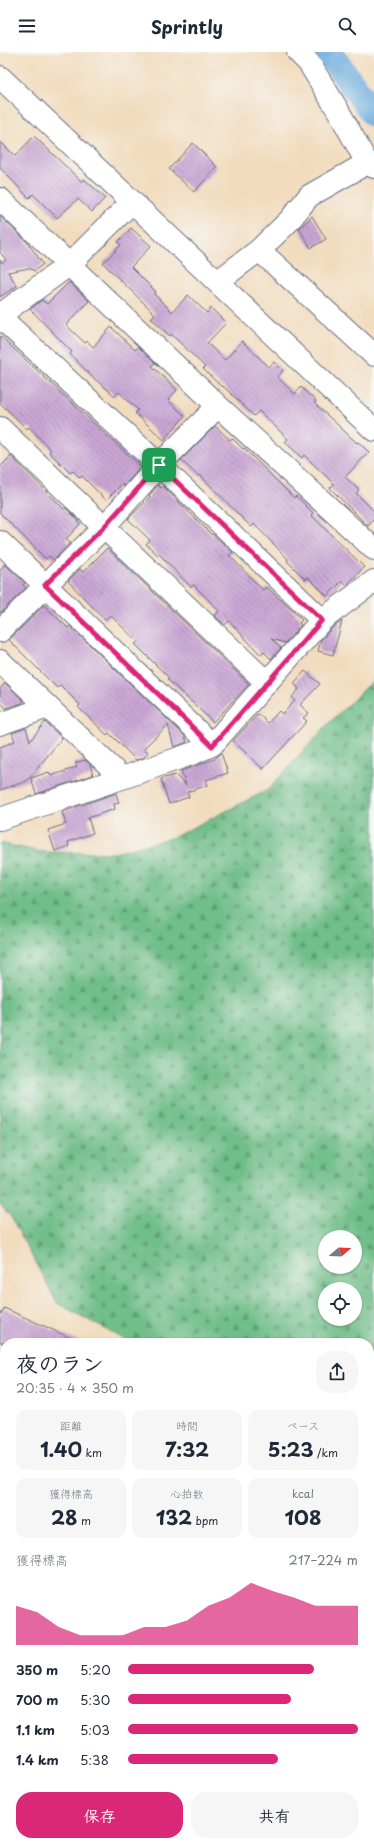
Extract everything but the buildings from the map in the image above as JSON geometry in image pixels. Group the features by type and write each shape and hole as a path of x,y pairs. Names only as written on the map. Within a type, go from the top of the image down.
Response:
{"street":[{"path":"217,282 259,250 289,222 310,196 370,165 310,63 298,52"},
{"path":"0,77 374,430"},
{"path":"0,200 70,264 218,406 374,549"},
{"path":"132,202 70,264 0,316 322,620"},
{"path":"259,250 374,355"},
{"path":"0,631 105,526 159,465 218,406"},
{"path":"0,428 105,526 266,682"},
{"path":"0,542 212,746"},
{"path":"0,819 212,746 266,682 322,620 374,581"},
{"path":"0,661 122,778"},
{"path":"0,724 48,707"}],"green space":[{"path":"374,680 374,1338 122,1338 57,1303 11,1217 0,1204 0,843 41,852 115,853 174,837 268,790 326,726"}],"waterway":[{"path":"328,52 374,114"}],"route":[{"path":"159,465 322,620 266,682 212,746 45,585 105,526 159,465"}]}
